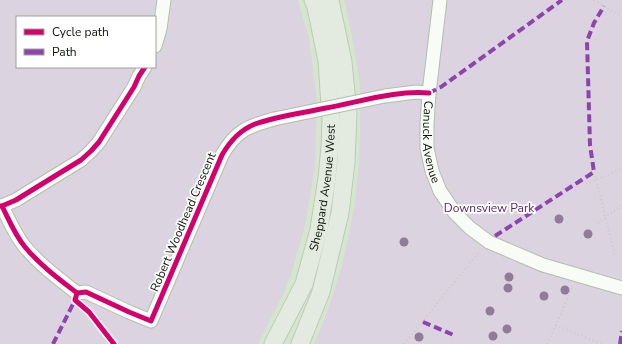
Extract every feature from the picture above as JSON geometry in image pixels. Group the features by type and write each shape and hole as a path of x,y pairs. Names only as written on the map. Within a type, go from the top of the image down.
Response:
{"main road":[{"name":"Sheppard Avenue West","path":"273,344 304,284 318,229 327,178 331,120 327,61 314,0"},
{"name":"Sheppard Avenue West","path":"300,344 321,292 340,213 346,162 348,112 343,62 330,0"}],"street":[{"path":"156,43 160,30 164,0"},
{"name":"Canuck Avenue","path":"440,0 429,93 427,124 428,148 432,171 440,191 455,213 470,228 489,242 543,265 622,288"},
{"name":"Robert Woodhead Crescent","path":"144,68 117,114 99,142 91,151 81,160 16,200 1,206 24,246 43,266 77,293 86,292 128,312 152,321 222,155 232,139 239,133 255,124 274,119 385,96 416,92 429,93"}],"path":[{"path":"594,0 622,17"},
{"path":"586,184 622,169"},
{"path":"594,172 615,256"},
{"path":"598,222 622,205"},
{"path":"404,344 484,247"},
{"path":"547,344 572,288"},
{"path":"556,325 601,344"}],"green space":[{"path":"0,0 298,0 309,38 317,100 315,166 306,222 292,272 283,295 258,344 0,344"},
{"name":"Downsview Park","path":"344,0 622,0 622,344 314,344 325,317 342,263 349,235 358,178 360,149 359,78"}],"marked path":[{"path":"429,93 441,87 562,0"},
{"path":"495,236 594,172 590,145 587,41 594,23 604,6"},
{"path":"53,344 75,300"},
{"path":"423,322 456,336"},
{"path":"620,344 622,331"}],"cycle path":[{"path":"0,206 16,200 81,160 91,151 99,142 144,68"},
{"path":"2,206 21,242 31,254 43,266 77,293 86,292 151,321 222,155 228,145 240,133 255,124 282,117 378,97 404,93 429,93"},
{"path":"77,293 75,300 89,312 114,344"}]}
